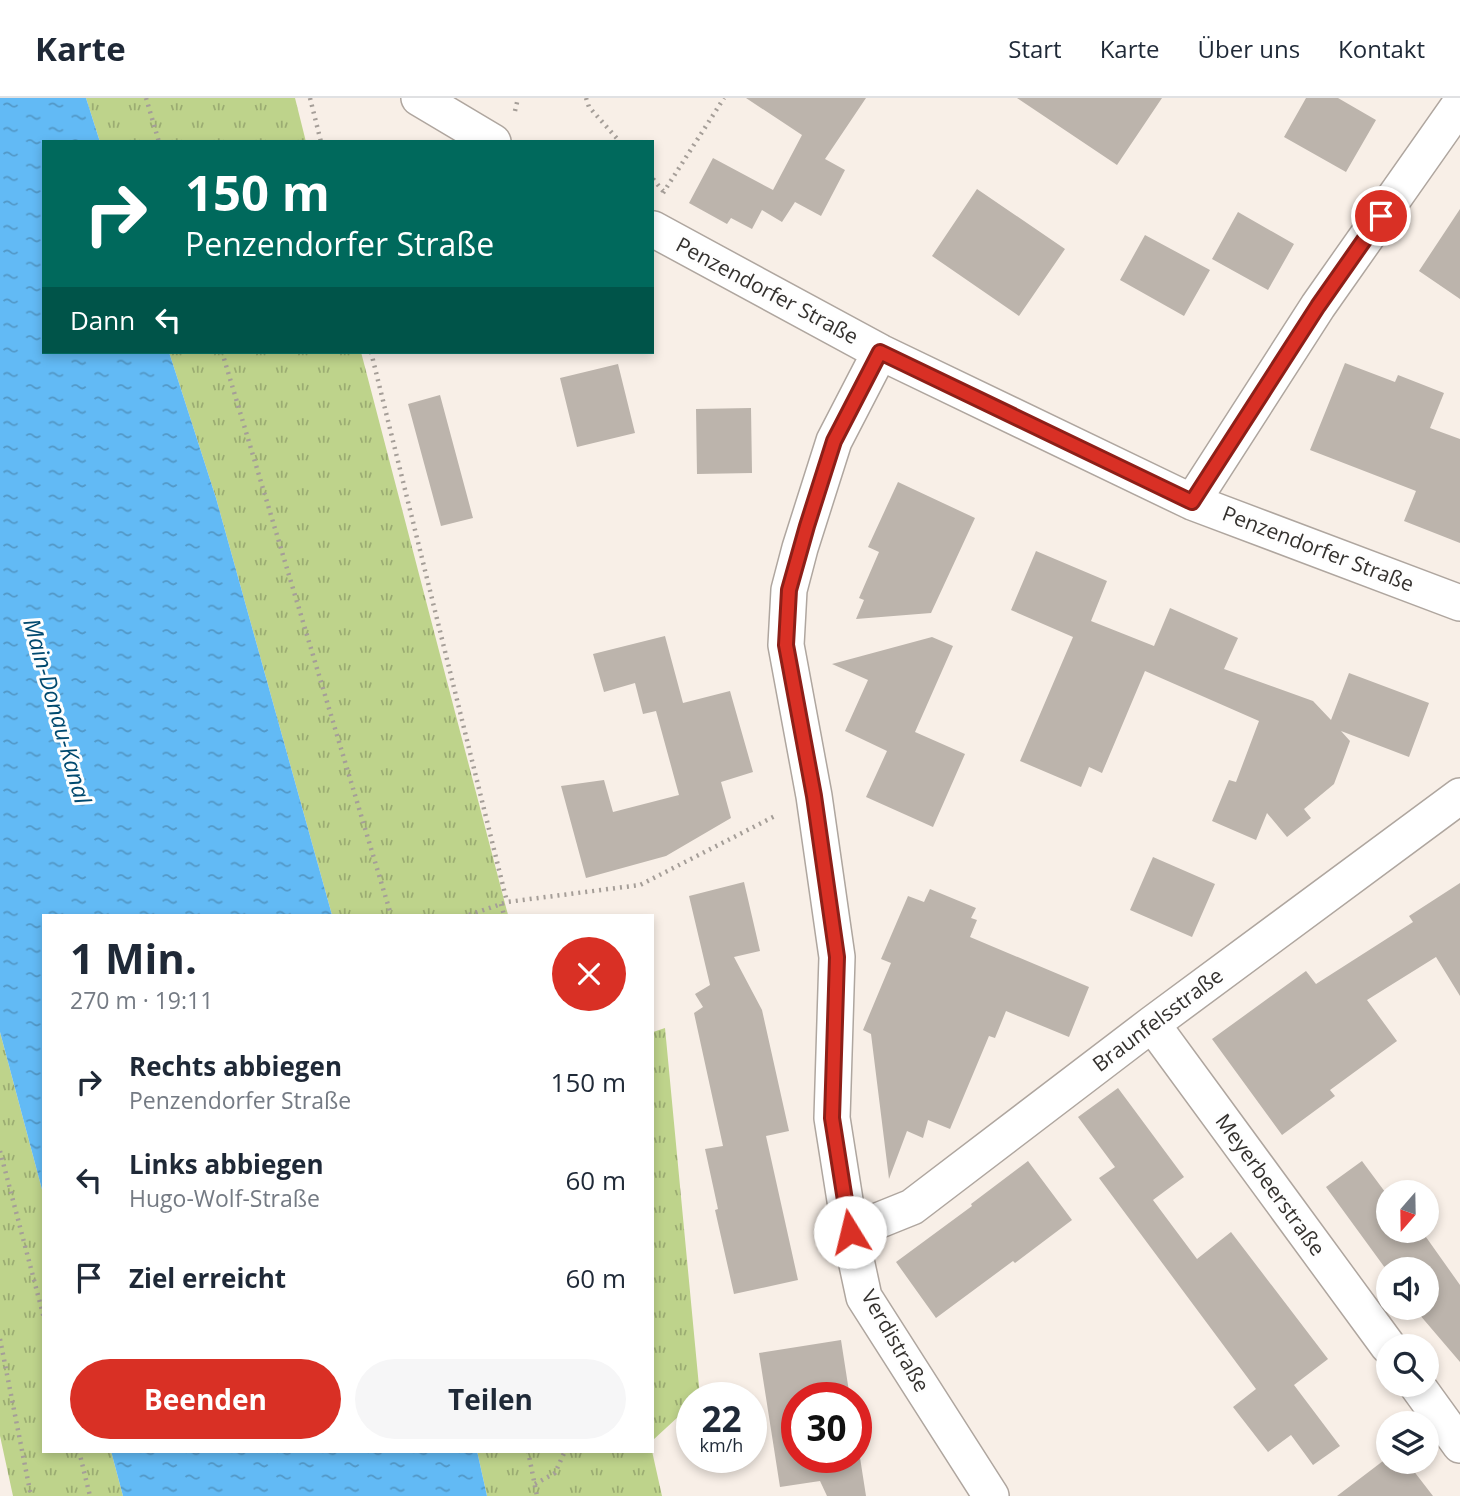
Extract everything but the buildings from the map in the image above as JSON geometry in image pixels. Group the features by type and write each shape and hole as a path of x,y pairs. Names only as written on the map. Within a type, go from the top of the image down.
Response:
{"street":[{"path":"419,98 490,140"},
{"path":"1192,502 1318,306 1460,104"},
{"name":"Penzendorfer Straße","path":"655,214 880,352 1192,502 1460,603"},
{"name":"Verdistraße","path":"880,352 834,441 789,590 786,645 814,796 837,957 832,1118 850,1232 864,1297 991,1496"},
{"name":"Braunfelsstraße","path":"850,1232 912,1207 1460,796"},
{"name":"Meyerbeerstraße","path":"1153,1024 1379,1334"},
{"path":"1425,1397 1460,1445"}],"path":[{"path":"146,98 158,140"},
{"path":"310,98 320,140"},
{"path":"586,98 589,107 618,140"},
{"path":"655,214 664,191 724,98"},
{"path":"654,180 664,191"},
{"path":"223,354 391,914"},
{"path":"371,354 504,903 504,914"},
{"path":"472,914 504,903 640,885 814,796"},
{"path":"0,1151 42,1310"},
{"path":"0,1339 31,1496"},
{"path":"79,1453 90,1496"},
{"path":"527,1453 537,1496"},
{"path":"535,1484 555,1473 564,1453"}],"green space":[{"path":"86,98 295,98 306,140 99,140"},
{"path":"170,354 362,354 508,914 332,914 216,498"},
{"path":"665,1028 699,1382 676,1382 676,1419 654,1439 654,1032"},
{"path":"0,1032 42,1190 42,1453 112,1453 123,1496 13,1496 0,1436"},
{"path":"477,1453 652,1453 662,1496 487,1496"}],"water":[{"name":"Main-Donau-Kanal","path":"0,98 86,98 99,140 42,140 42,354 170,354 216,498 332,914 42,914 42,1190 0,1032"},
{"path":"112,1453 477,1453 487,1496 123,1496"}],"route":[{"path":"850,1232 832,1118 837,957 814,796 786,645 789,590 834,441 880,352 1192,502 1318,306 1381,216"}]}
